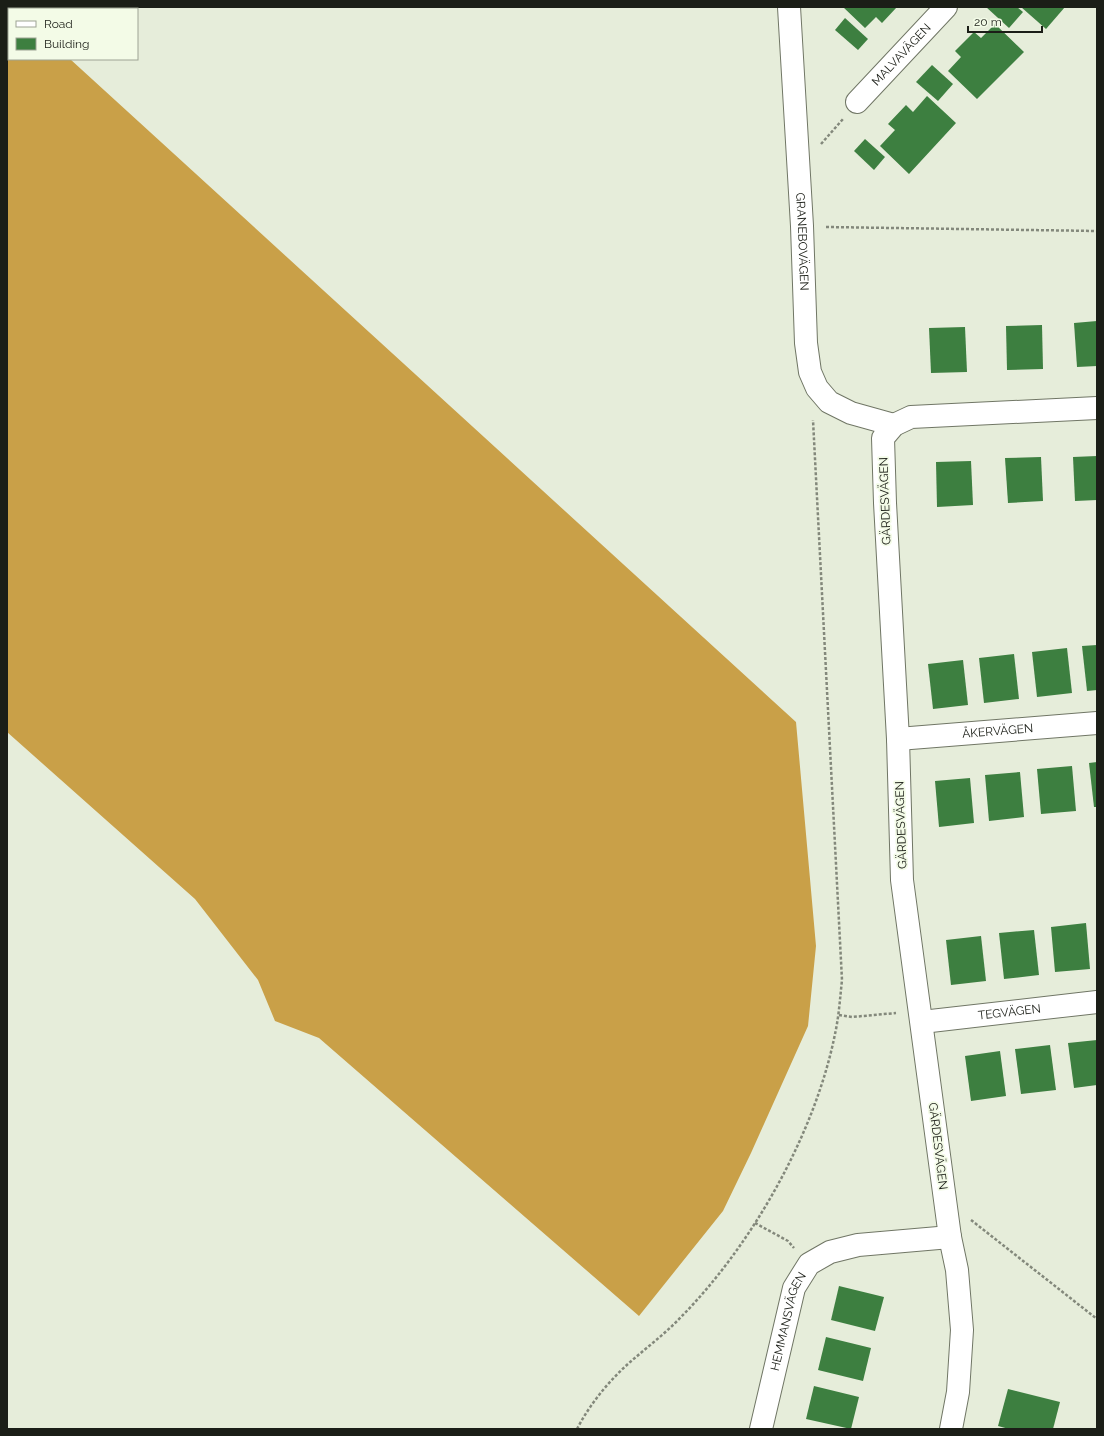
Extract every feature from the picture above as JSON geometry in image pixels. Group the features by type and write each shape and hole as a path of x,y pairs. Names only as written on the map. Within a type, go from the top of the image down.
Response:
{"street":[{"name":"GRANEBOVÄGEN","path":"789,7 799,163 806,343 810,372 817,388 829,402 851,413 894,425"},
{"name":"MALVAVÄGEN","path":"857,102 946,7"},
{"path":"894,425 911,417 1097,408"},
{"name":"GÄRDESVÄGEN","path":"894,425 883,438 885,503 898,739 902,880 956,1270 962,1330 958,1392 951,1429"},
{"name":"ÅKERVÄGEN","path":"898,739 1097,723"},
{"name":"TEGVÄGEN","path":"921,1016 1097,1002"},
{"name":"HEMMANSVÄGEN","path":"761,1429 794,1288 809,1264 830,1252 858,1245 949,1228"}],"path":[{"path":"799,163 804,163 857,102"},
{"path":"802,226 1097,231"},
{"path":"577,1429 601,1392 628,1364 681,1318 704,1293 755,1223 784,1172 804,1131 828,1064 838,1016 842,980 812,417"},
{"path":"838,1016 921,1016"},
{"path":"949,1228 967,1217 974,1220 1097,1319"},
{"path":"755,1223 788,1241 809,1264"}],"shaded area":[{"path":"7,7 13,7 14,8 8,8 8,60 71,60 796,722 816,946 808,1026 751,1153 723,1211 639,1316 319,1038 275,1021 258,980 195,899 7,732"}],"building":[{"path":"843,7 897,7 882,23 876,17 865,28"},
{"path":"986,7 1017,7 1023,12 1009,28"},
{"path":"1021,7 1065,7 1046,29"},
{"path":"845,18 868,39 858,50 835,30"},
{"path":"995,24 1024,52 977,99 948,71 961,57 955,51 974,32 981,38"},
{"path":"932,65 953,84 938,101 916,82"},
{"path":"927,96 956,123 909,174 880,146 895,130 888,124 906,105 913,112"},
{"path":"865,139 885,157 874,170 854,151"},
{"path":"1097,321 1097,366 1077,367 1074,323"},
{"path":"1042,325 1043,369 1007,370 1006,326"},
{"path":"965,327 967,372 931,373 929,328"},
{"path":"1097,456 1097,500 1075,501 1073,457"},
{"path":"1041,457 1043,501 1008,503 1005,458"},
{"path":"971,461 973,505 937,507 936,462"},
{"path":"1097,645 1097,690 1087,691 1082,646"},
{"path":"1067,648 1072,693 1037,697 1032,652"},
{"path":"1014,654 1019,699 984,703 979,658"},
{"path":"963,660 968,705 933,709 928,664"},
{"path":"1097,762 1097,807 1094,807 1089,763"},
{"path":"1072,766 1076,811 1041,814 1037,769"},
{"path":"1020,772 1024,817 989,821 985,775"},
{"path":"970,778 974,823 939,827 935,781"},
{"path":"1086,923 1090,969 1055,972 1051,927"},
{"path":"1034,930 1039,975 1004,979 999,933"},
{"path":"981,936 986,981 951,985 946,940"},
{"path":"1097,1040 1097,1085 1074,1088 1068,1043"},
{"path":"1050,1045 1056,1090 1021,1094 1015,1049"},
{"path":"1000,1051 1006,1096 971,1101 965,1056"},
{"path":"839,1286 884,1297 875,1331 831,1320"},
{"path":"826,1337 871,1348 863,1381 818,1370"},
{"path":"814,1386 859,1397 851,1429 806,1419"},
{"path":"1008,1389 1060,1402 1053,1429 1009,1429 998,1426"}]}
